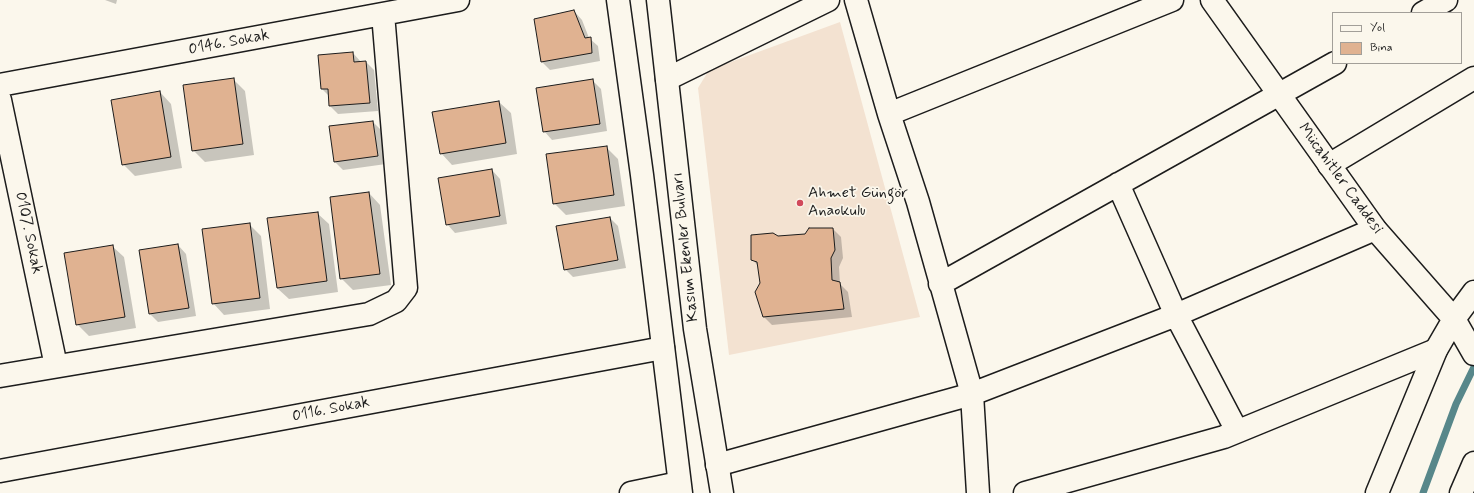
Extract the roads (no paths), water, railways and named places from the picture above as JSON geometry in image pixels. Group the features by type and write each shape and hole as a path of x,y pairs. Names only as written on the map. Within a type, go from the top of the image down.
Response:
{"street":[{"name":"0146. Sokak","path":"0,85 458,0"},
{"path":"618,0 642,175 680,488 632,493"},
{"name":"Kasım Ekenler Bulvarı","path":"658,0 695,329 722,493"},
{"path":"667,79 828,0"},
{"path":"856,0 889,114 918,202 972,394 978,493"},
{"path":"889,114 1172,0"},
{"name":"Mücahitler Caddesi","path":"1212,0 1375,229 1454,319 1474,354"},
{"path":"1425,12 1446,0"},
{"path":"0,376 368,314 396,301 406,288 383,14"},
{"path":"940,284 1334,64"},
{"path":"1329,165 1474,78"},
{"name":"0107. Sokak","path":"0,100 56,366"},
{"path":"1118,184 1176,315 1237,431"},
{"path":"717,465 972,394 1176,315 1375,229"},
{"path":"1377,493 1436,350 1454,319 1474,292"},
{"name":"0116. Sokak","path":"0,471 663,348"},
{"path":"1025,493 1224,437 1436,350"},
{"path":"1460,493 1474,463"}],"waterway":[{"path":"1423,493 1456,404 1474,367"}],"place":[{"name":"Ahmet Güngör Anaokulu","path":"800,203"}]}
